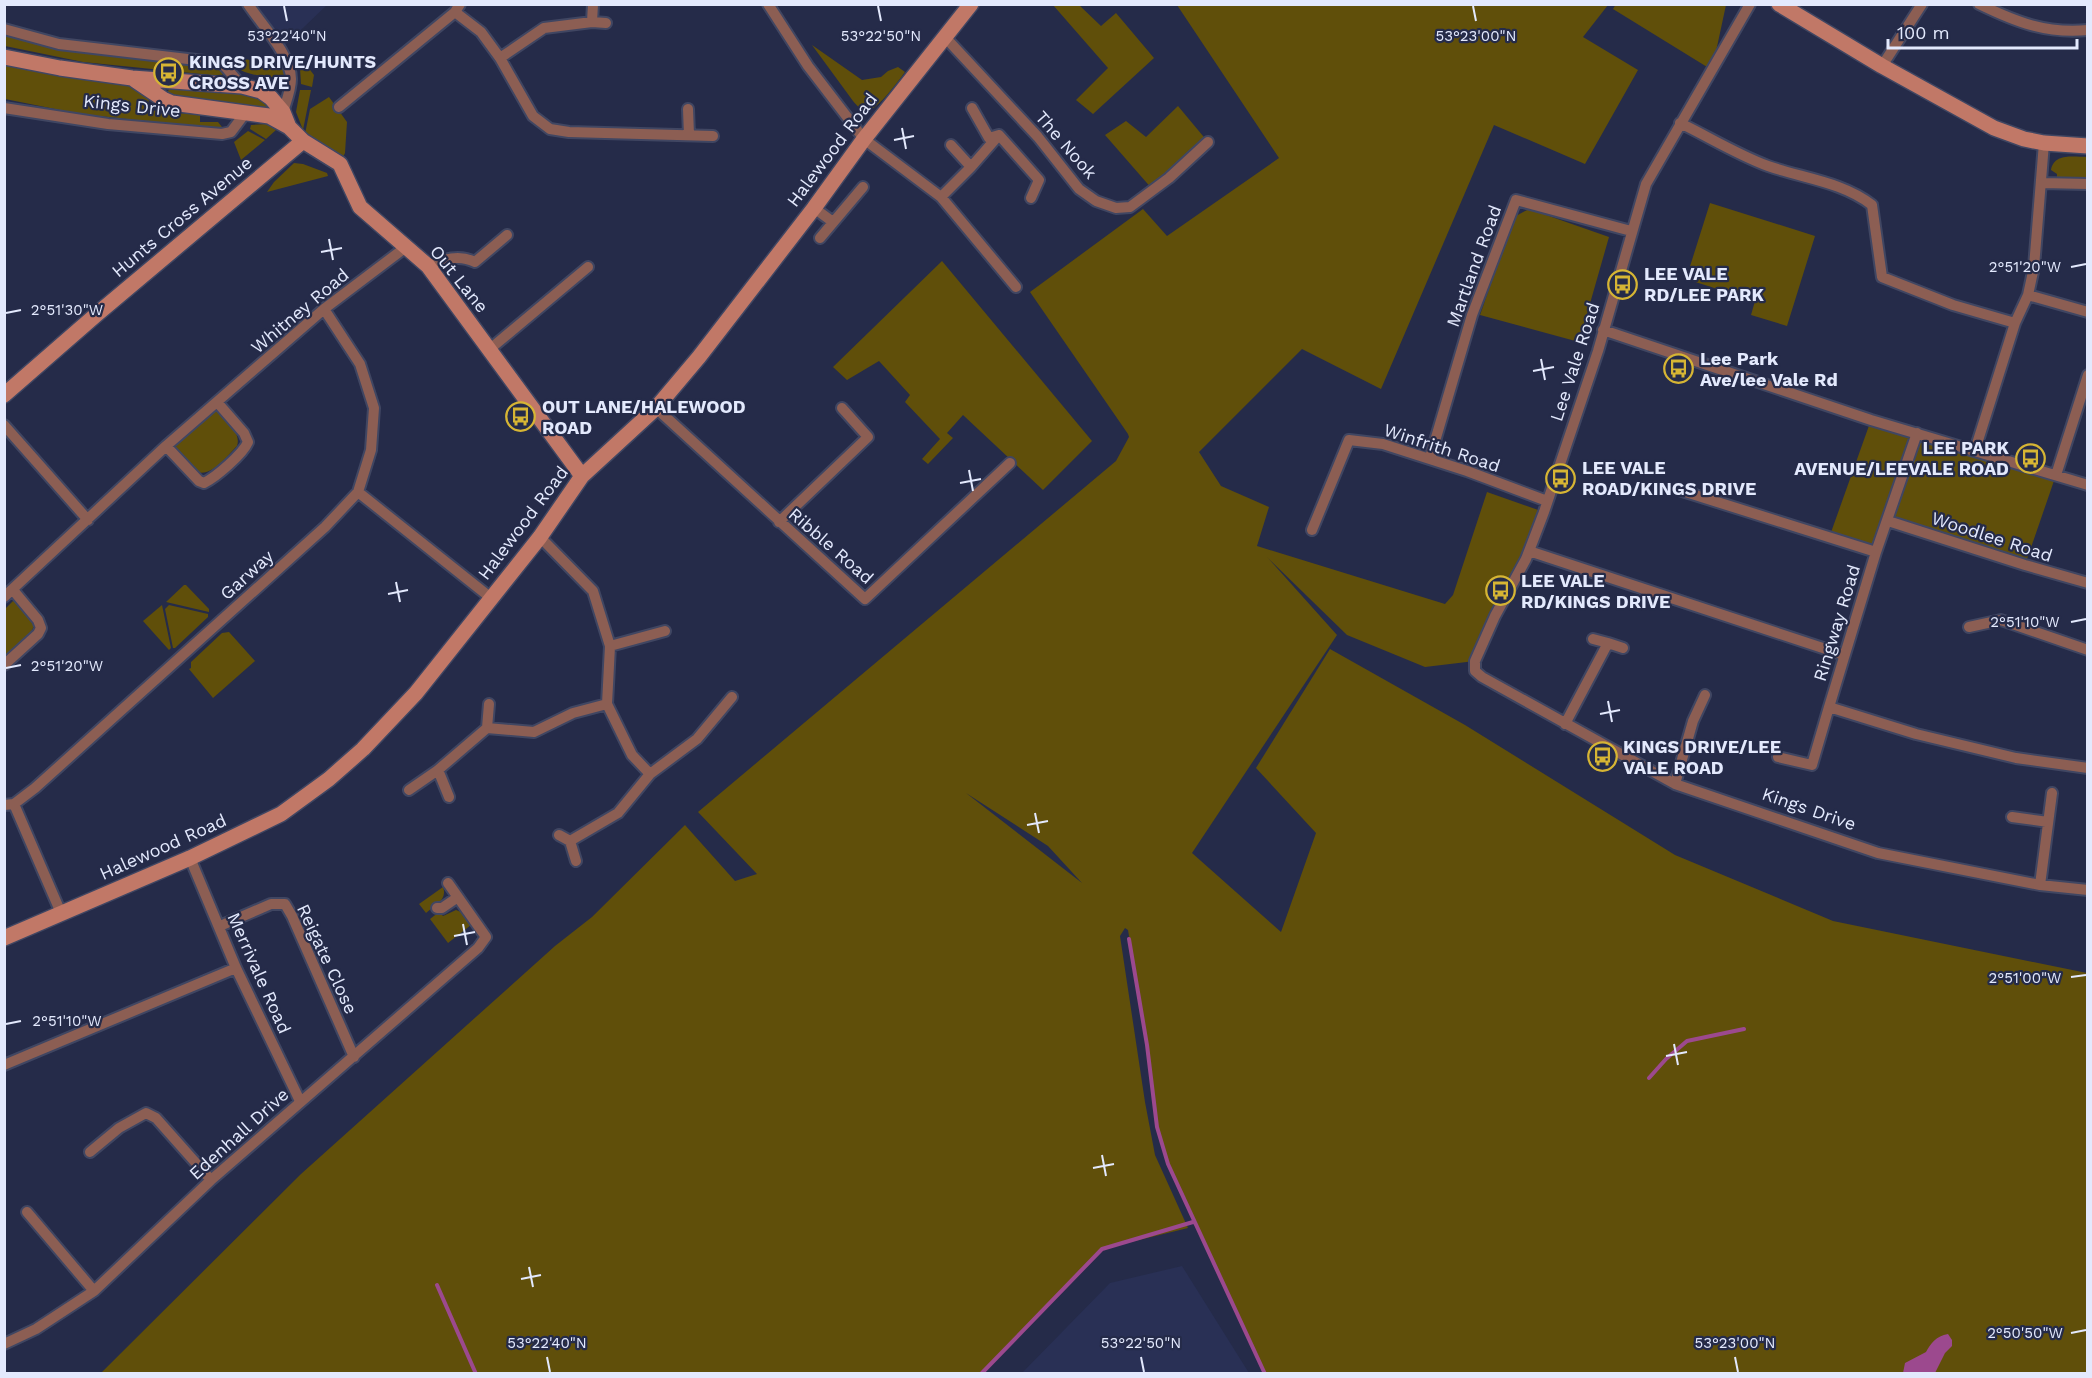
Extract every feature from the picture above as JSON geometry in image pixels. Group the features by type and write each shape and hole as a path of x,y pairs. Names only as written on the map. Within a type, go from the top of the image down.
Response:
{"street":[{"path":"248,4 290,69 290,86 283,112"},
{"path":"592,22 593,4"},
{"path":"768,4 808,66 864,139 941,197 1016,287"},
{"name":"Halewood Road","path":"4,938 190,858 281,814 329,779 363,749 416,693 540,537 582,476 656,408 699,357 864,139 971,4"},
{"name":"Lee Vale Road","path":"1475,671 1475,661 1529,551 1547,501 1604,330 1646,184 1750,4"},
{"path":"1779,4 1882,66 1994,128 2024,139 2044,143 2088,146"},
{"path":"1882,66 1922,4"},
{"path":"1979,4 2015,22 2065,32 2088,30"},
{"path":"339,107 458,8 501,58 533,116 550,129 569,132 713,136"},
{"path":"501,58 544,28 592,22 606,23"},
{"name":"Kings Drive","path":"4,29 59,44 222,63 242,86"},
{"name":"The Nook","path":"944,36 1038,137 1079,189 1096,201 1116,208 1130,207 1169,178 1208,142"},
{"name":"Kings Drive","path":"4,57 132,78 242,86 261,91 271,98 283,112 289,127"},
{"name":"Kings Drive","path":"132,78 162,99 172,103 269,116 289,127"},
{"name":"Kings Drive","path":"4,108 108,124 222,134 231,132 246,112"},
{"path":"972,108 989,138 999,135"},
{"path":"688,109 689,135"},
{"path":"1680,123 1768,166 1806,176 1862,197 1872,205 1882,277 1953,306 2015,323"},
{"name":"Out Lane","path":"289,127 303,141 340,164 360,207 428,266 582,476"},
{"path":"941,197 999,135"},
{"path":"999,135 1039,180 1031,198"},
{"name":"Hunts Cross Avenue","path":"4,395 303,141"},
{"path":"1975,450 2015,323 2028,295 2034,267 2044,143"},
{"path":"951,145 971,167"},
{"path":"2042,183 2088,184"},
{"path":"820,238 863,187"},
{"name":"Martland Road","path":"1430,458 1472,315 1516,200 1631,231"},
{"path":"814,208 833,222"},
{"path":"428,266 449,258 466,258 475,262 507,235"},
{"name":"Whitney Road","path":"4,665 38,634 41,628 39,620 9,594 166,446 324,309 406,247"},
{"path":"490,350 588,267"},
{"path":"2028,295 2088,312"},
{"name":"Garway","path":"9,804 35,788 177,662 325,527 358,492 371,450 374,408 360,364 324,309"},
{"path":"1604,330 1871,420 2088,485"},
{"path":"2056,475 2088,375"},
{"path":"166,446 199,481 204,483 211,479 244,450 248,442 244,433 217,402"},
{"name":"Ribble Road","path":"656,408 865,600 1010,463"},
{"path":"779,522 868,437 842,408"},
{"path":"4,425 88,520"},
{"name":"Ringway Road","path":"1917,433 1876,552 1829,707 1916,734 2016,758 2088,768"},
{"name":"Winfrith Road","path":"1312,530 1349,440 1383,444 1430,458 1547,501"},
{"path":"1676,489 1876,552"},
{"path":"358,492 491,598"},
{"name":"Woodlee Road","path":"1888,520 2088,583"},
{"path":"540,537 593,591 610,646 607,704 632,755 650,774"},
{"path":"1529,551 1844,655"},
{"path":"1969,627 2001,620 2088,650"},
{"path":"610,646 665,631"},
{"path":"1593,639 1623,648"},
{"path":"1565,724 1608,644"},
{"name":"Kings Drive","path":"1475,671 1565,724 1675,784 1878,853 2040,885 2088,890"},
{"path":"1675,784 1693,721 1706,696"},
{"path":"570,841 618,813 650,774 697,739 732,698"},
{"path":"409,790 438,770 487,728 489,704"},
{"path":"487,728 534,732 573,713 607,704"},
{"path":"1778,758 1812,765 1829,707"},
{"path":"438,770 449,797"},
{"path":"2040,885 2052,793"},
{"path":"9,804 61,913"},
{"path":"2012,817 2048,822"},
{"path":"559,835 570,841 576,861"},
{"name":"Merrivale Road","path":"190,858 236,968 300,1101"},
{"path":"437,908 442,908 458,897 448,883"},
{"name":"Edenhall Drive","path":"4,1344 36,1329 93,1291 211,1180 478,948 486,937 458,897"},
{"name":"Reigate Close","path":"220,926 271,904 285,904 354,1057"},
{"path":"4,1065 236,968"},
{"path":"90,1152 119,1128 146,1113 156,1118 211,1180"},
{"path":"27,1212 93,1291"}],"shaded area":[{"path":"1616,4 1726,5 1712,70 1613,9"},
{"path":"252,5 327,5 282,48"},
{"path":"1053,5 1079,5 1101,26 1116,13 1154,58 1093,114 1076,100 1108,68"},
{"path":"1177,5 1608,5 1583,37 1638,70 1585,164 1494,125 1381,389 1302,349 1199,452 1221,486 1269,507 1257,546 1445,604 1453,595 1487,492 1544,512 1475,661 1425,667 1347,635 1267,557 1337,635 1192,853 1281,932 1316,833 1256,768 1330,649 1465,725 1675,855 1833,921 2087,973 2087,1373 1264,1373 1168,1164 1157,1127 1147,1045 1128,930 1125,928 1120,936 1155,1155 1188,1228 1102,1249 981,1373 100,1374 301,1174 555,946 592,917 685,825 735,881 757,874 698,812 1116,461 1129,437 1030,292 1143,209 1167,236 1279,158","holes":["966,793 1048,846 1082,883"]},
{"path":"5,36 85,52 218,67 224,73 221,76 83,62 5,46"},
{"path":"812,45 862,80 881,77 898,67 905,72 878,105 864,110 853,101"},
{"path":"276,55 285,69 285,81 247,73 236,67 237,58 250,60"},
{"path":"300,57 314,75 312,87 301,84 300,68 296,60"},
{"path":"5,61 132,84 149,95 148,110 200,115 200,122 218,122 222,127 221,129 80,114 5,99"},
{"path":"173,87 259,95 271,103 270,109 174,99 167,94"},
{"path":"300,90 311,90 303,130 296,112"},
{"path":"329,97 347,122 343,157 305,134 310,109"},
{"path":"1178,106 1208,142 1153,190 1105,135 1126,121 1146,137"},
{"path":"267,124 276,130 266,139 250,129 251,125"},
{"path":"248,131 265,140 241,160 234,142"},
{"path":"2087,157 2087,180 2057,179 2057,174 2051,170 2060,158"},
{"path":"294,163 327,173 328,176 267,192 274,182"},
{"path":"1710,203 1815,236 1787,326 1751,315 1755,301 1686,279"},
{"path":"1529,209 1609,237 1579,342 1480,315 1514,217"},
{"path":"942,261 1092,441 1043,490 963,415 947,433 953,438 928,464 922,459 940,439 905,402 910,395 879,361 847,380 833,367"},
{"path":"215,408 235,431 237,446 214,469 203,473 197,472 173,445"},
{"path":"1871,420 2056,475 2025,565 1888,521 1876,552 1829,538"},
{"path":"184,585 209,609 209,612 166,602"},
{"path":"13,601 26,611 34,626 31,632 5,656 5,609"},
{"path":"162,605 171,648 169,650 143,621"},
{"path":"169,605 208,614 208,617 175,648 173,648 165,609"},
{"path":"229,632 255,661 213,698 189,669 191,662 222,633"},
{"path":"443,887 444,896 426,913 419,904"},
{"path":"456,910 461,912 471,925 448,943 430,919 439,912 443,916"},
{"path":"1182,1266 1249,1373 1022,1373 1110,1283"},
{"path":"1948,1334 1952,1340 1952,1346 1945,1353 1935,1373 1903,1373 1905,1363 1926,1352 1934,1340"}],"waterway":[{"path":"1129,939 1147,1045 1157,1127 1168,1164 1265,1374"},
{"path":"1649,1078 1687,1041 1744,1029"},
{"path":"981,1374 1102,1249 1193,1222"},
{"path":"437,1285 476,1374"}],"place":[{"name":"KINGS DRIVE/HUNTS CROSS AVE","path":"168,72"},
{"name":"LEE VALE RD/LEE PARK","path":"1623,284"},
{"name":"Lee Park Ave/lee Vale Rd","path":"1679,369"},
{"name":"OUT LANE/HALEWOOD ROAD","path":"521,417"},
{"name":"LEE PARK AVENUE/LEEVALE ROAD","path":"2030,458"},
{"name":"LEE VALE ROAD/KINGS DRIVE","path":"1561,478"},
{"name":"LEE VALE RD/KINGS DRIVE","path":"1500,591"},
{"name":"KINGS DRIVE/LEE VALE ROAD","path":"1602,757"}]}
